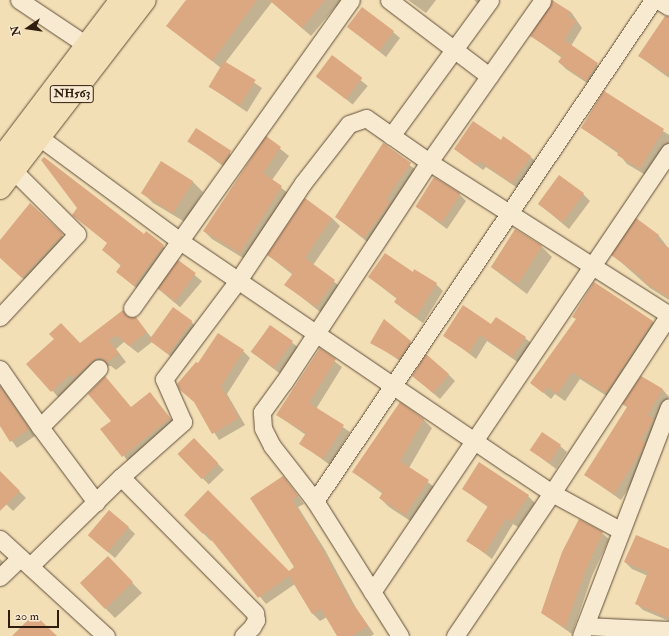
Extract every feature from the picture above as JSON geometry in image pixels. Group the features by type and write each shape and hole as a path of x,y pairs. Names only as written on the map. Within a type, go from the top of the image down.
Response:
{"highway":[{"name":"NH563","path":"7,165 39,137 94,50 121,0"},
{"name":"NH563","path":"0,188 7,165 94,50 145,0"}],"street":[{"path":"19,0 94,50"},
{"path":"132,308 351,0"},
{"path":"389,0 489,76"},
{"path":"391,136 453,48 490,0"},
{"path":"315,502 507,214 653,0"},
{"path":"658,0 669,7"},
{"path":"400,636 315,502 272,446 263,428 262,412 317,333 430,162 542,1"},
{"path":"0,577 25,562 96,502 121,477 183,422 164,379 239,279 303,183 349,124 366,118 507,214 669,315 552,493 455,636"},
{"path":"39,137 180,241 239,279 552,493 620,530"},
{"path":"372,592 669,152"},
{"path":"0,317 77,234 7,165"},
{"path":"40,427 99,368"},
{"path":"0,370 96,502"},
{"path":"669,407 663,436 620,530 583,631 634,632 669,630"},
{"path":"121,477 255,613 256,620 252,627 243,636"},
{"path":"0,539 106,636"}],"building":[{"path":"186,0 257,0 212,61 166,26"},
{"path":"269,0 325,0 302,28"},
{"path":"552,0 571,12 568,16 576,21 564,40 598,63 586,81 558,62 562,56 530,36"},
{"path":"362,7 394,31 379,51 347,27"},
{"path":"665,16 669,17 669,75 638,56"},
{"path":"332,55 362,78 346,99 316,77"},
{"path":"224,61 256,80 240,106 209,87"},
{"path":"604,91 664,129 640,169 617,155 619,152 581,128"},
{"path":"473,121 501,140 503,136 531,156 512,183 479,161 476,165 454,149"},
{"path":"196,128 231,151 223,164 187,141"},
{"path":"266,136 281,147 263,173 282,186 240,253 203,231"},
{"path":"383,143 411,163 386,199 390,202 364,238 335,217"},
{"path":"44,157 144,234 146,231 164,245 134,286 116,272 121,265 102,250 107,243 72,215 77,208 41,160"},
{"path":"161,161 193,181 173,213 141,193"},
{"path":"559,175 584,193 563,222 538,204"},
{"path":"434,177 460,193 442,223 415,207"},
{"path":"305,198 332,218 305,258 335,280 316,307 284,285 293,273 267,255"},
{"path":"30,203 63,234 22,278 0,258 0,240"},
{"path":"636,218 659,235 656,239 669,248 669,298 641,280 643,278 611,255"},
{"path":"515,229 542,246 518,284 491,267"},
{"path":"385,253 413,272 414,269 437,283 416,317 394,302 397,298 368,277"},
{"path":"178,260 196,273 175,301 157,288"},
{"path":"594,282 653,321 606,393 572,372 557,394 547,387 543,393 530,383 576,319 572,317"},
{"path":"463,305 491,324 496,317 526,337 512,357 480,335 469,353 443,336"},
{"path":"173,307 192,321 168,354 149,340"},
{"path":"123,310 127,316 136,317 147,332 129,346 116,335 109,341 119,353 107,363 102,358 96,358 74,378 71,374 51,392 26,364 54,339 49,334 61,323 80,343"},
{"path":"384,319 411,341 399,359 370,343"},
{"path":"270,325 293,341 274,368 251,352"},
{"path":"218,333 244,350 221,386 239,418 212,434 194,402 180,390 177,384 196,362 198,363"},
{"path":"320,348 336,359 309,403 344,425 323,459 299,444 306,433 276,415"},
{"path":"426,354 449,374 433,393 412,376"},
{"path":"105,376 131,407 150,392 170,418 122,457 100,429 111,421 88,394"},
{"path":"641,376 663,389 648,415 654,419 641,440 645,442 641,451 614,494 584,475 627,407 622,404"},
{"path":"0,387 29,429 10,442 0,426"},
{"path":"400,402 424,419 400,461 429,480 405,515 379,498 383,492 352,472"},
{"path":"542,432 561,445 549,463 530,450"},
{"path":"194,438 218,463 202,479 177,454"},
{"path":"479,462 529,495 511,522 506,518 485,553 466,541 488,506 462,489"},
{"path":"0,471 20,491 0,511"},
{"path":"283,476 298,496 292,500 318,542 353,606 354,605 368,626 352,636 337,636 321,609 312,614 289,576 258,598 205,532 203,534 184,515 208,490 289,571 294,567 250,498"},
{"path":"109,510 129,527 108,552 88,535"},
{"path":"579,519 603,532 586,569 565,628 541,613 562,552"},
{"path":"636,535 669,549 669,618 635,604 648,572 624,562"},
{"path":"108,556 133,582 105,609 80,583"},
{"path":"34,614 57,636 12,636"}]}
